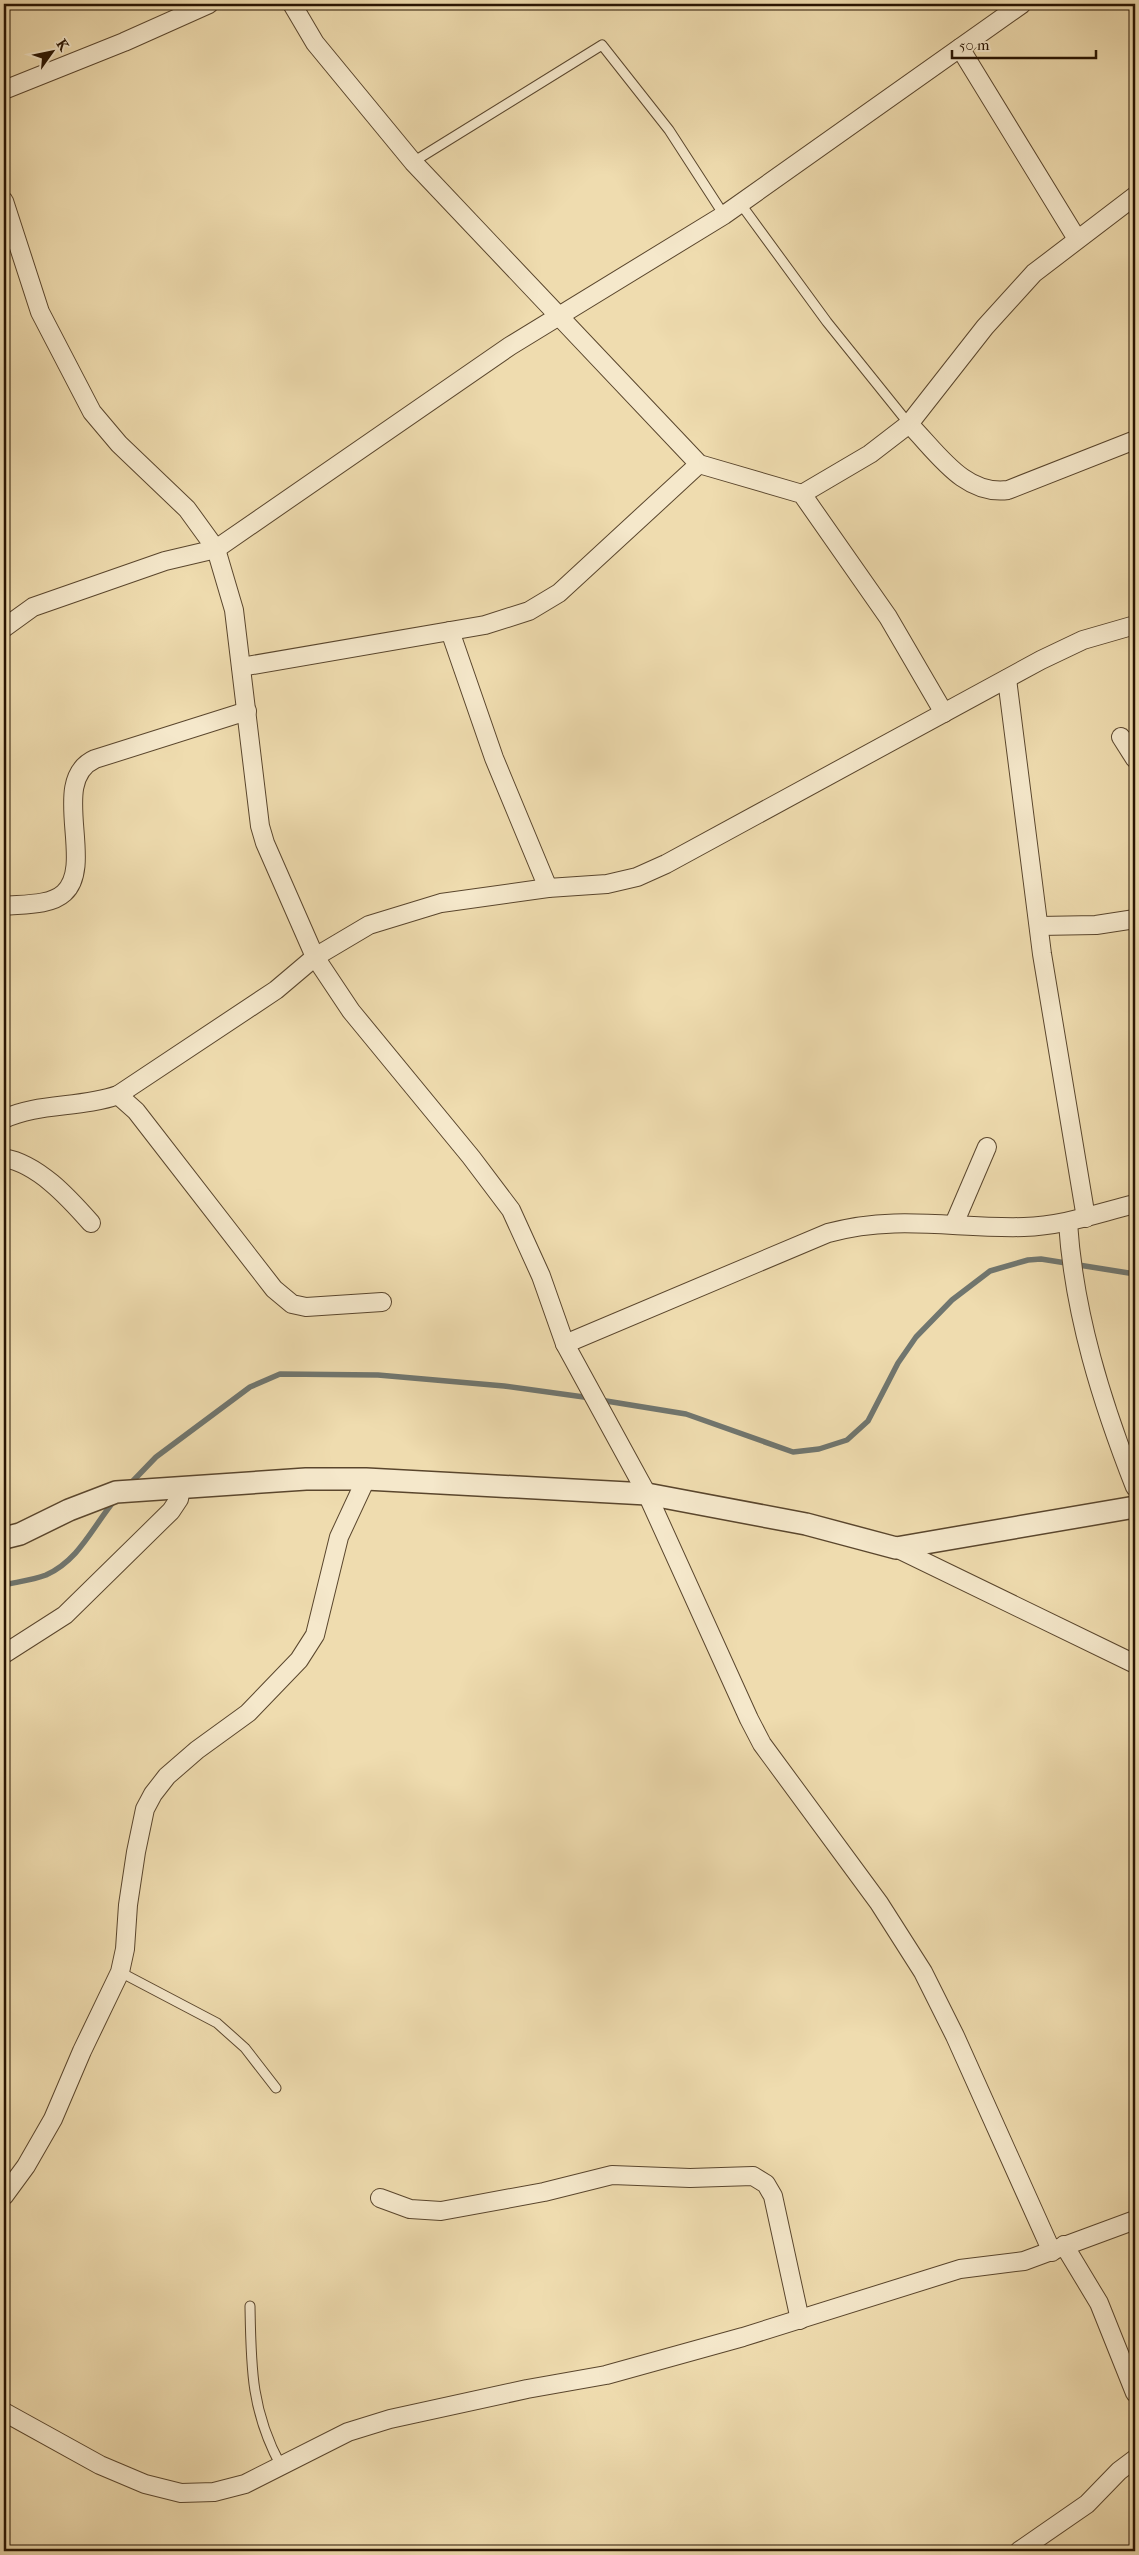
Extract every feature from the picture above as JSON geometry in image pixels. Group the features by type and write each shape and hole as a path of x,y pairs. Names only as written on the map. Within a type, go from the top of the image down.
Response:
{"street":[{"path":"4,90 124,42 209,4"},
{"path":"292,4 315,42 413,162 560,315 699,464 802,494 888,617 944,713"},
{"path":"4,628 32,607 165,561 216,549 510,346 724,214 1022,4"},
{"path":"960,48 1077,239"},
{"path":"802,494 870,454 909,424 1009,299 1034,273 1135,196"},
{"path":"4,201 40,312 92,412 119,444 186,509 216,549 234,610 260,826 265,843 315,956 351,1010 471,1157 510,1210 542,1276 565,1344 647,1494 762,1744 879,1903 922,1972 1058,2249 1099,2303 1135,2393"},
{"path":"909,424 964,480 979,488 998,492 1008,490 1135,440"},
{"path":"241,667 508,620 529,611 559,593 699,464"},
{"path":"4,1119 24,1112 99,1102 118,1095 276,990 315,956 369,925 441,903 548,888 607,884 637,877 666,864 754,814 1042,660 1083,640 1135,625"},
{"path":"450,631 494,758 548,888"},
{"path":"1007,679 1039,926 1086,1218"},
{"path":"4,906 49,900 63,894 72,883 75,858 74,783 84,766 95,759 246,711"},
{"path":"1122,737 1135,759"},
{"path":"1039,926 1096,925 1135,919"},
{"path":"118,1095 136,1111 274,1289 292,1304 306,1307 382,1302"},
{"path":"954,1224 987,1147"},
{"path":"4,1158 20,1161 46,1180 91,1223"},
{"path":"565,1344 828,1233 858,1225 904,1222 1025,1227 1068,1223 1135,1204"},
{"path":"1068,1223 1074,1282 1093,1363 1135,1487"},
{"path":"4,1538 20,1534 70,1510 116,1492 173,1488 306,1479 366,1479 647,1494 806,1524 896,1548 1135,1664"},
{"path":"4,2196 26,2166 53,2119 82,2051 120,1972 125,1949 128,1905 136,1852 145,1809 152,1794 167,1776 248,1713 299,1660 316,1636 339,1537 366,1479"},
{"path":"4,1654 44,1630 80,1601 176,1506 173,1488"},
{"path":"896,1548 1135,1507"},
{"path":"380,2198 410,2209 441,2211 544,2192 612,2175 690,2178 753,2176 766,2184 773,2196 800,2320"},
{"path":"4,2412 100,2465 144,2484 181,2493 214,2492 245,2484 348,2432 390,2419 527,2389 606,2375 800,2320 960,2269 1024,2261 1135,2220"},
{"path":"1019,2551 1087,2504 1120,2471 1135,2460"}],"lane":[{"path":"413,162 602,45 669,130 724,214"},
{"path":"740,203 827,322 909,424"},
{"path":"120,1972 217,2023 245,2048 276,2088"},
{"path":"250,2306 255,2398 264,2432 281,2466"}],"waterway":[{"path":"600,1400 686,1414 793,1452 819,1449 847,1440 868,1421 898,1363 916,1337 952,1300 990,1271 1028,1260 1041,1259 1135,1274"},
{"path":"129,1485 156,1457 250,1387 280,1374 378,1375 504,1386 591,1398"},
{"path":"4,1585 41,1577 57,1569 76,1552 114,1501"}]}
